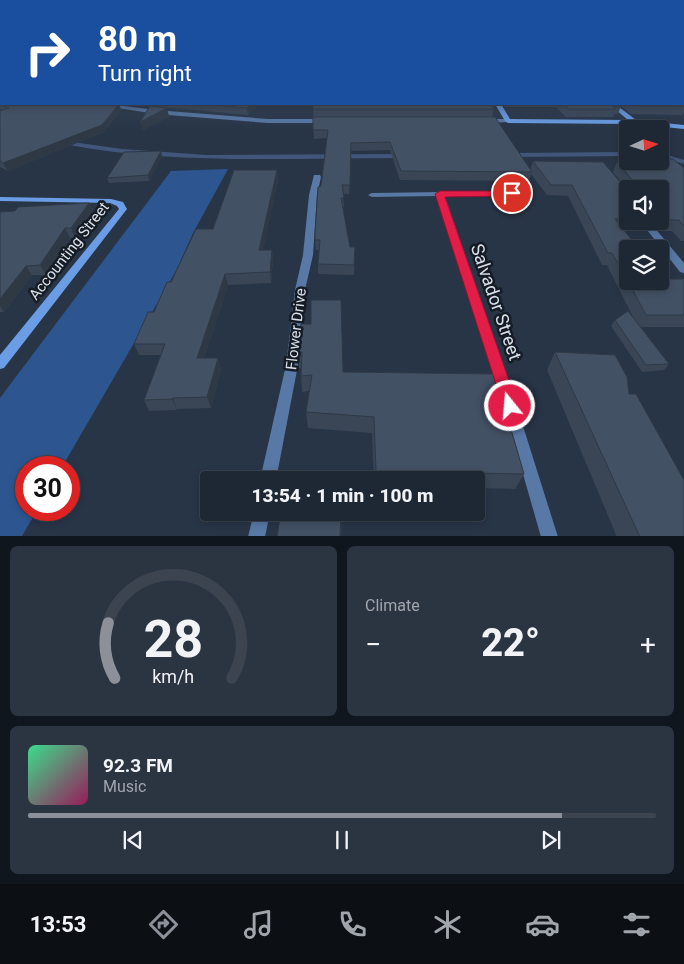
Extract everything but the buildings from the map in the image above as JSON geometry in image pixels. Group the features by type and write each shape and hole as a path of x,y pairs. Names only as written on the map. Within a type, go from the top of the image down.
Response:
{"street":[{"path":"104,105 156,112 268,121 335,121"},
{"path":"499,105 508,121"},
{"path":"613,105 632,120"},
{"path":"479,121 619,122"},
{"path":"669,126 684,127"},
{"name":"Flower Drive","path":"270,471 292,365 300,290 308,255 313,195 317,177"},
{"path":"372,195 512,193"},
{"name":"Salvador Street","path":"440,194 499,369 550,536"},
{"name":"Accounting Street","path":"0,199 111,201 120,204 123,208 0,364"},
{"path":"651,230 684,270"},
{"path":"256,536 260,521"}],"shaded area":[{"path":"228,169 193,233 177,269 68,456 15,456 15,521 31,521 22,536 0,536 0,398 171,171"}],"waterway":[{"path":"65,143 122,151 207,157 400,156"},
{"path":"511,155 619,154"},
{"path":"669,158 684,162"}],"route":[{"path":"510,406 473,289 440,194 512,193"}]}
